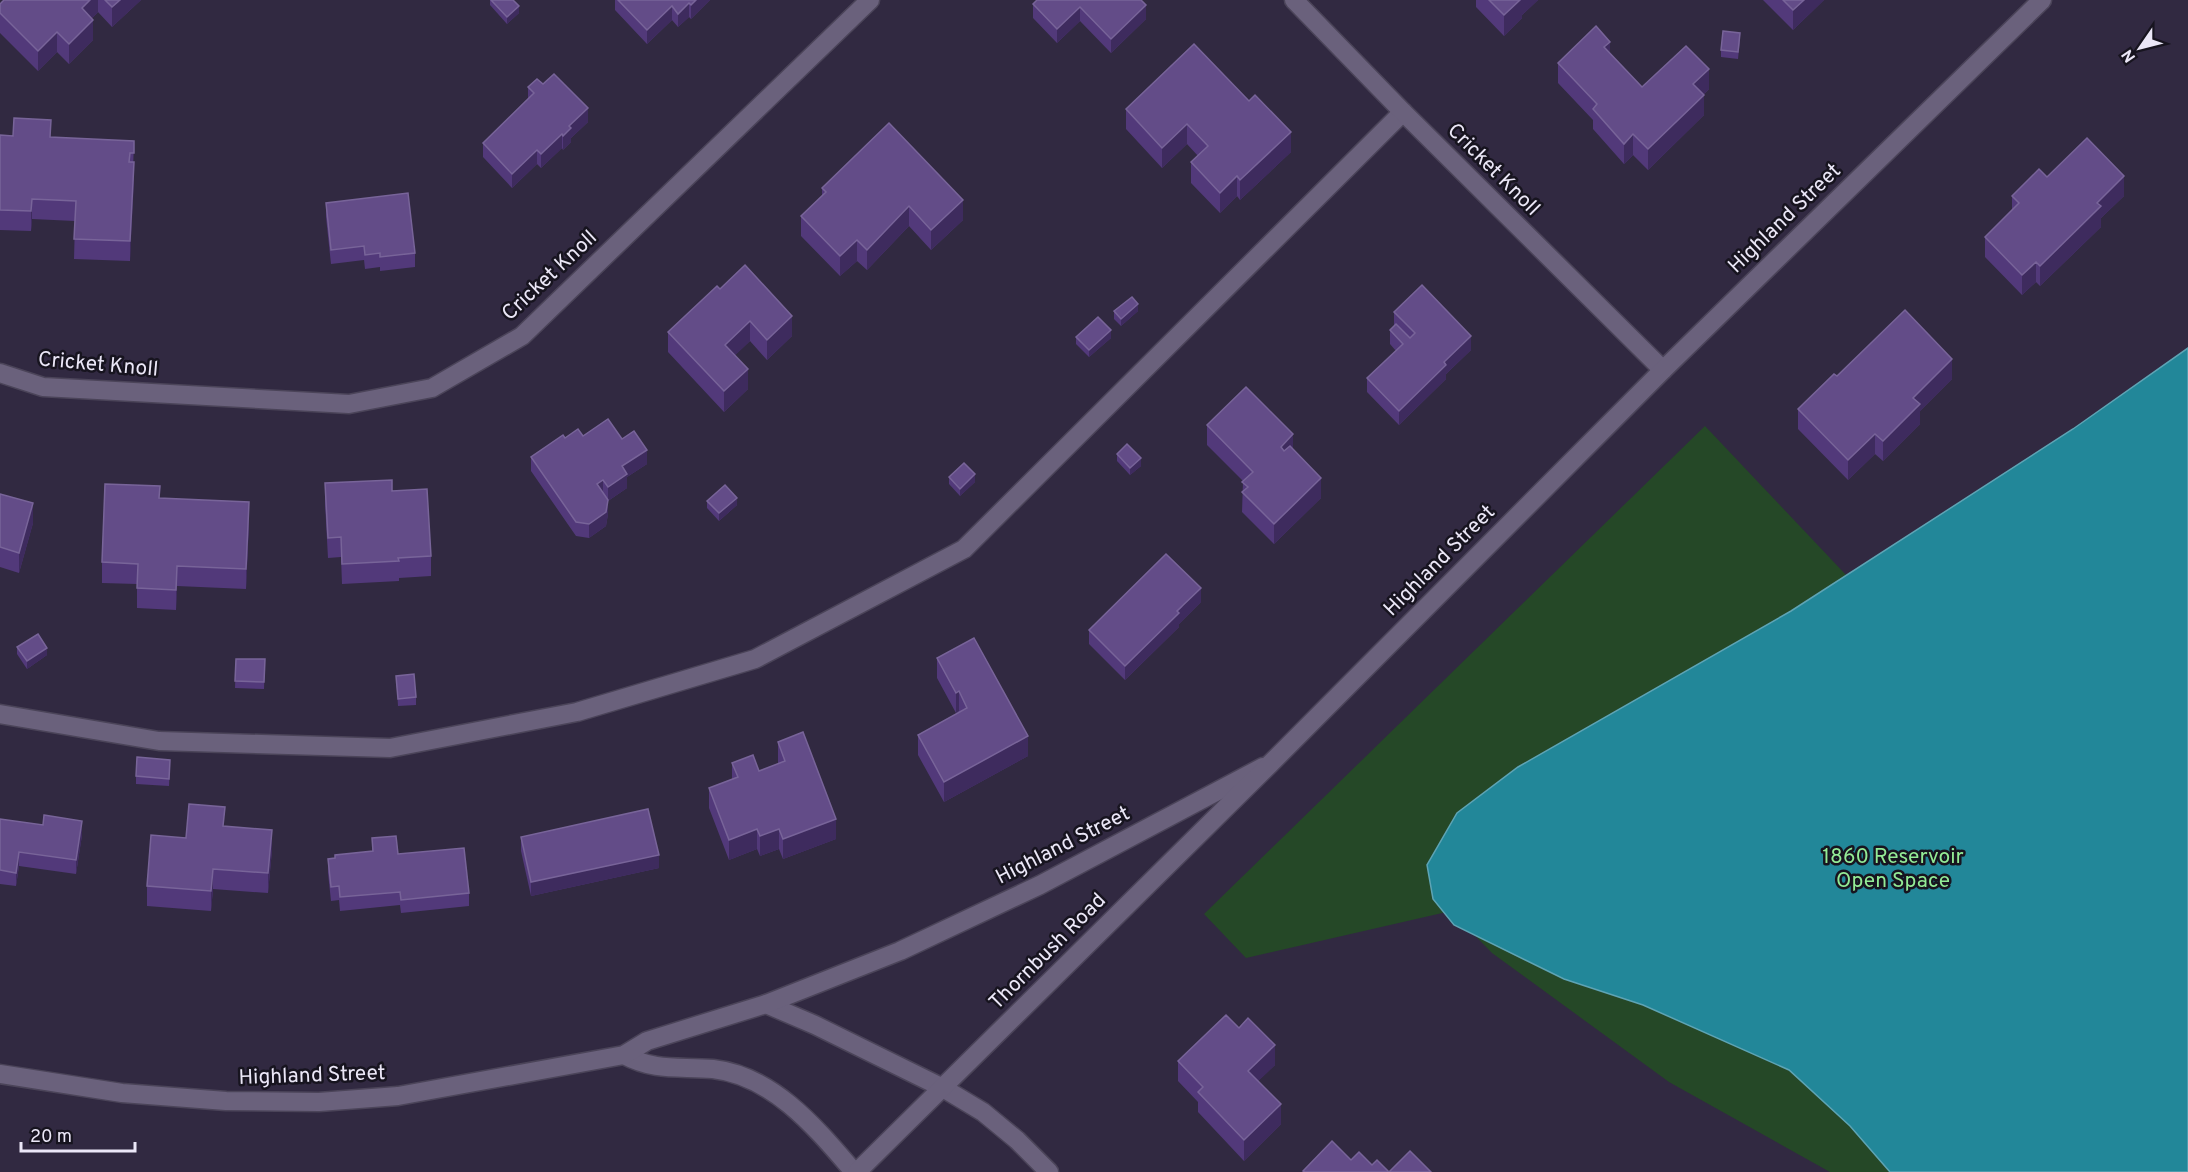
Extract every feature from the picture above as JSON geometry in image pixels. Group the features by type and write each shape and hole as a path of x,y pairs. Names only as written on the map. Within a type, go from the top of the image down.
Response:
{"street":[{"name":"Cricket Knoll","path":"0,373 43,387 349,404 432,388 522,336 870,0"},
{"name":"Cricket Knoll","path":"1294,0 1403,112 1663,369"},
{"name":"Highland Street","path":"0,1074 122,1093 226,1101 320,1102 398,1096 624,1055 646,1041 766,1004 900,951 1040,885 1270,764 1663,369 2042,0"},
{"path":"0,714 159,741 390,748 577,712 755,659 964,549 1403,112"},
{"name":"Thornbush Road","path":"856,1172 1270,764"},
{"path":"766,1004 815,1025 943,1088 983,1112 1017,1140 1049,1172"},
{"path":"624,1055 651,1066 713,1069 740,1075 782,1098 820,1132 856,1172"}],"green space":[{"name":"1860 Reservoir Open Space","path":"2188,348 2188,1172 1830,1172 1669,1082 1492,953 1451,911 1246,958 1204,914 1705,426 1847,576 2073,429"}],"water":[{"name":"1860 Reservoir Open Space","path":"2188,348 2188,1172 1890,1172 1850,1126 1789,1070 1643,1005 1564,979 1454,925 1433,899 1427,865 1457,813 1518,767 1791,611 2073,429"}],"building":[{"path":"4,0 90,0 82,8 93,20 69,44 57,32 38,51 0,13 0,4"},
{"path":"105,0 120,0 112,7"},
{"path":"491,0 513,0 519,6 507,17"},
{"path":"618,0 696,0 691,5 689,3 678,14 672,6 647,30"},
{"path":"1037,0 1141,0 1146,5 1111,39 1080,7 1057,29 1033,4"},
{"path":"1489,0 1520,0 1504,15"},
{"path":"1783,0 1804,0 1793,10"},
{"path":"1596,26 1610,42 1604,47 1642,87 1686,46 1709,69 1693,84 1704,95 1648,149 1633,134 1624,144 1593,109 1597,104 1558,63"},
{"path":"1723,31 1740,33 1738,52 1721,50"},
{"path":"1194,44 1249,101 1255,95 1291,132 1240,180 1237,176 1220,193 1191,162 1208,146 1187,124 1162,148 1126,109"},
{"path":"554,74 588,108 569,126 571,128 563,136 562,134 541,154 537,150 512,174 483,143 534,93 528,87 537,79 543,84"},
{"path":"14,118 51,120 50,137 134,141 134,153 130,153 129,162 134,162 130,241 74,239 76,201 32,199 31,211 0,210 0,135 13,136"},
{"path":"889,123 963,200 931,230 909,206 867,250 857,240 840,256 801,216 826,192 822,188"},
{"path":"2087,138 2124,176 2097,203 2101,206 2040,266 2036,262 2022,275 1985,237 2019,203 2012,196 2039,169 2047,177"},
{"path":"408,193 415,253 380,257 380,253 365,255 364,246 331,250 326,203"},
{"path":"745,265 792,316 767,340 750,321 725,345 748,369 724,391 668,332 717,286 720,289"},
{"path":"1422,285 1471,336 1444,362 1446,365 1399,411 1367,378 1403,344 1390,330 1396,324 1410,338 1415,333 1394,312"},
{"path":"1132,297 1138,304 1121,319 1114,311"},
{"path":"1905,310 1952,359 1913,398 1920,404 1883,441 1875,434 1848,460 1798,409 1834,374 1837,376"},
{"path":"1098,317 1111,330 1089,350 1076,337"},
{"path":"1246,387 1293,434 1281,447 1284,451 1290,446 1321,478 1274,524 1242,492 1248,487 1242,482 1253,472 1207,425"},
{"path":"608,419 622,439 634,431 647,450 622,466 627,474 608,487 603,480 597,484 608,500 606,512 589,524 576,522 531,457 563,435 565,438 578,429 583,436"},
{"path":"1127,444 1141,458 1130,468 1117,454"},
{"path":"964,463 975,474 960,489 949,477"},
{"path":"392,480 392,491 427,489 431,556 398,558 399,561 342,564 341,537 328,538 325,483"},
{"path":"105,484 160,486 159,498 249,502 246,569 177,566 176,590 137,588 138,564 102,562"},
{"path":"725,485 737,498 719,513 707,501"},
{"path":"0,494 33,503 19,553 0,547"},
{"path":"1166,554 1201,588 1125,666 1089,630"},
{"path":"38,634 47,648 27,661 17,647"},
{"path":"974,638 1028,736 944,782 918,735 967,708 959,691 956,693 937,658"},
{"path":"236,659 265,659 264,682 235,681"},
{"path":"414,674 416,697 398,699 396,676"},
{"path":"803,732 836,819 783,839 779,829 760,836 757,829 729,840 709,788 738,777 732,763 753,755 759,771 785,761 778,742"},
{"path":"137,757 170,760 169,779 136,776"},
{"path":"189,804 225,807 223,826 272,830 268,873 213,869 211,891 147,886 151,835 186,838"},
{"path":"648,809 659,855 531,882 521,837"},
{"path":"44,815 82,821 76,860 19,852 16,873 0,870 0,819 43,825"},
{"path":"396,836 398,854 464,848 469,893 401,900 400,892 340,897 339,886 331,887 328,859 335,858 335,855 373,851 372,838"},
{"path":"1226,1015 1239,1028 1248,1018 1275,1045 1248,1071 1281,1104 1244,1140 1198,1092 1203,1087 1178,1061"},
{"path":"1332,1141 1351,1160 1359,1152 1372,1165 1377,1160 1389,1172 1303,1171"},
{"path":"1410,1151 1431,1172 1389,1172"}]}
